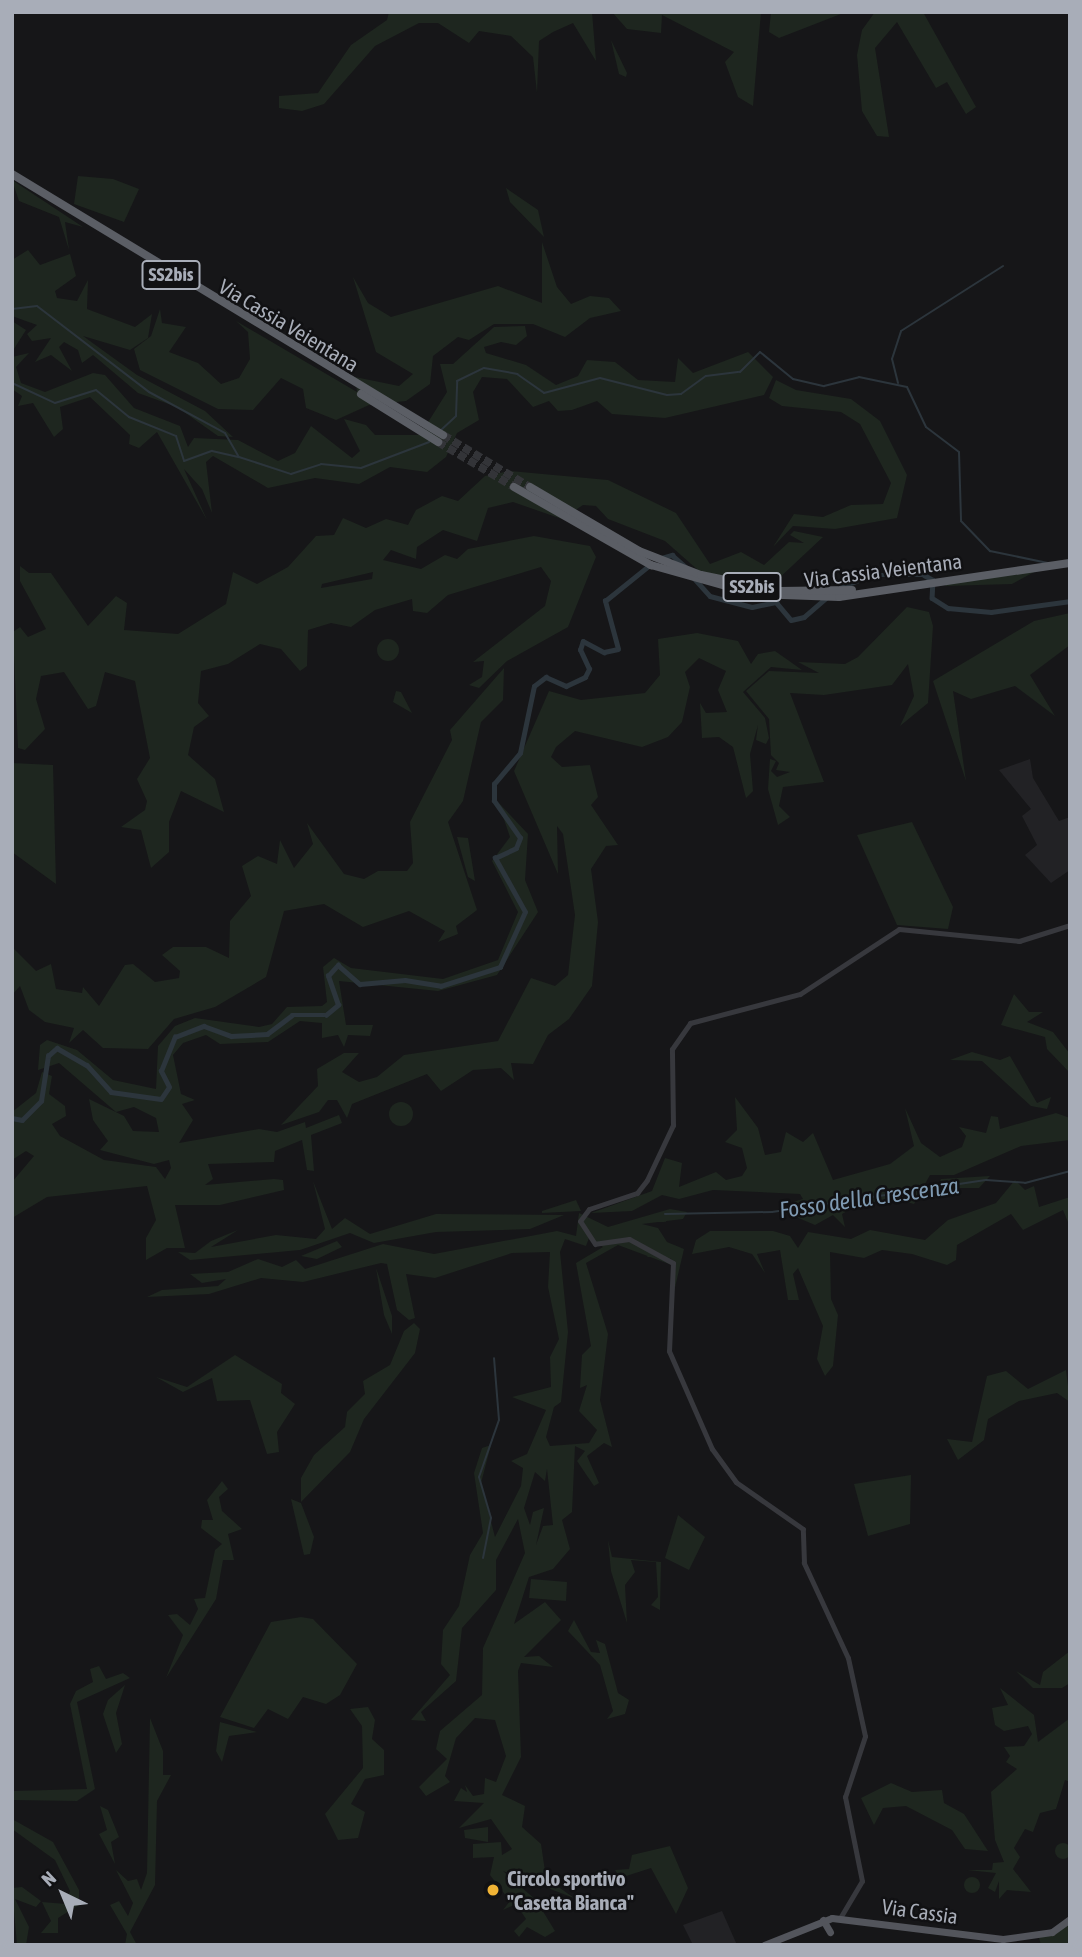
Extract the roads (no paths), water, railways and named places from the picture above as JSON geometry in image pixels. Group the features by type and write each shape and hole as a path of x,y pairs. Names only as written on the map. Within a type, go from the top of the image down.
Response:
{"highway":[{"name":"Via Cassia Veientana","path":"12,176 441,439"},
{"name":"Via Cassia Veientana","path":"514,487 652,565 737,592 839,597 1070,561"},
{"name":"Via Cassia Veientana","path":"530,487 664,562 756,588 836,592 952,578"}],"main road":[{"name":"Via Cassia","path":"764,1945 823,1920 840,1918 1003,1939 1052,1932 1070,1919"},
{"path":"823,1920 830,1932"}],"street":[{"path":"840,1918 862,1881 845,1797 865,1736 840,1634 804,1563 803,1529 736,1482 713,1451 668,1351 673,1263 629,1239 594,1243 586,1237 583,1214 638,1192 663,1151 674,1120 672,1049 690,1023 803,992 896,930 1016,941 1070,925"}],"waterway":[{"path":"898,383 892,359 901,331 1003,266"},
{"path":"12,309 37,306 149,392 225,433 239,457 291,474 321,464 361,468 429,442"},
{"path":"440,431 456,416 457,381 484,368 517,374 544,393 600,378 667,395 681,394 706,376 740,372 760,352 793,379 824,386 859,377 907,387 926,427 959,452 961,521 990,551 1048,563"},
{"path":"12,383 55,403 96,390 129,417 176,436 184,461 212,451 238,457"},
{"path":"658,559 672,555 686,567"},
{"path":"12,1118 22,1120 41,1101 48,1056 57,1048 87,1065 111,1092 161,1099 169,1087 161,1071 175,1037 204,1026 231,1036 267,1034 292,1015 326,1015 338,1005 328,976 338,965 360,984 405,980 441,986 500,967 525,912 495,858 516,848 520,838 494,801 494,784 520,753 534,686 546,677 566,686 585,677 589,669 580,650 583,641 604,652 618,649 605,601 651,564"},
{"path":"838,588 872,575 924,575 933,580 932,598 948,608 991,612 1070,601"},
{"path":"693,577 710,596 752,607 776,602 791,620 804,617 826,598"},
{"name":"Fosso della Crescenza","path":"665,1214 772,1212 986,1180 1025,1183 1070,1171"},
{"path":"483,1558 491,1518 479,1477 499,1420 494,1358"}],"tunnel":[{"path":"443,435 530,487"},
{"path":"438,442 514,487"}],"place":[{"name":"Circolo sportivo \"Casetta Bianca\"","path":"493,1890"}]}
